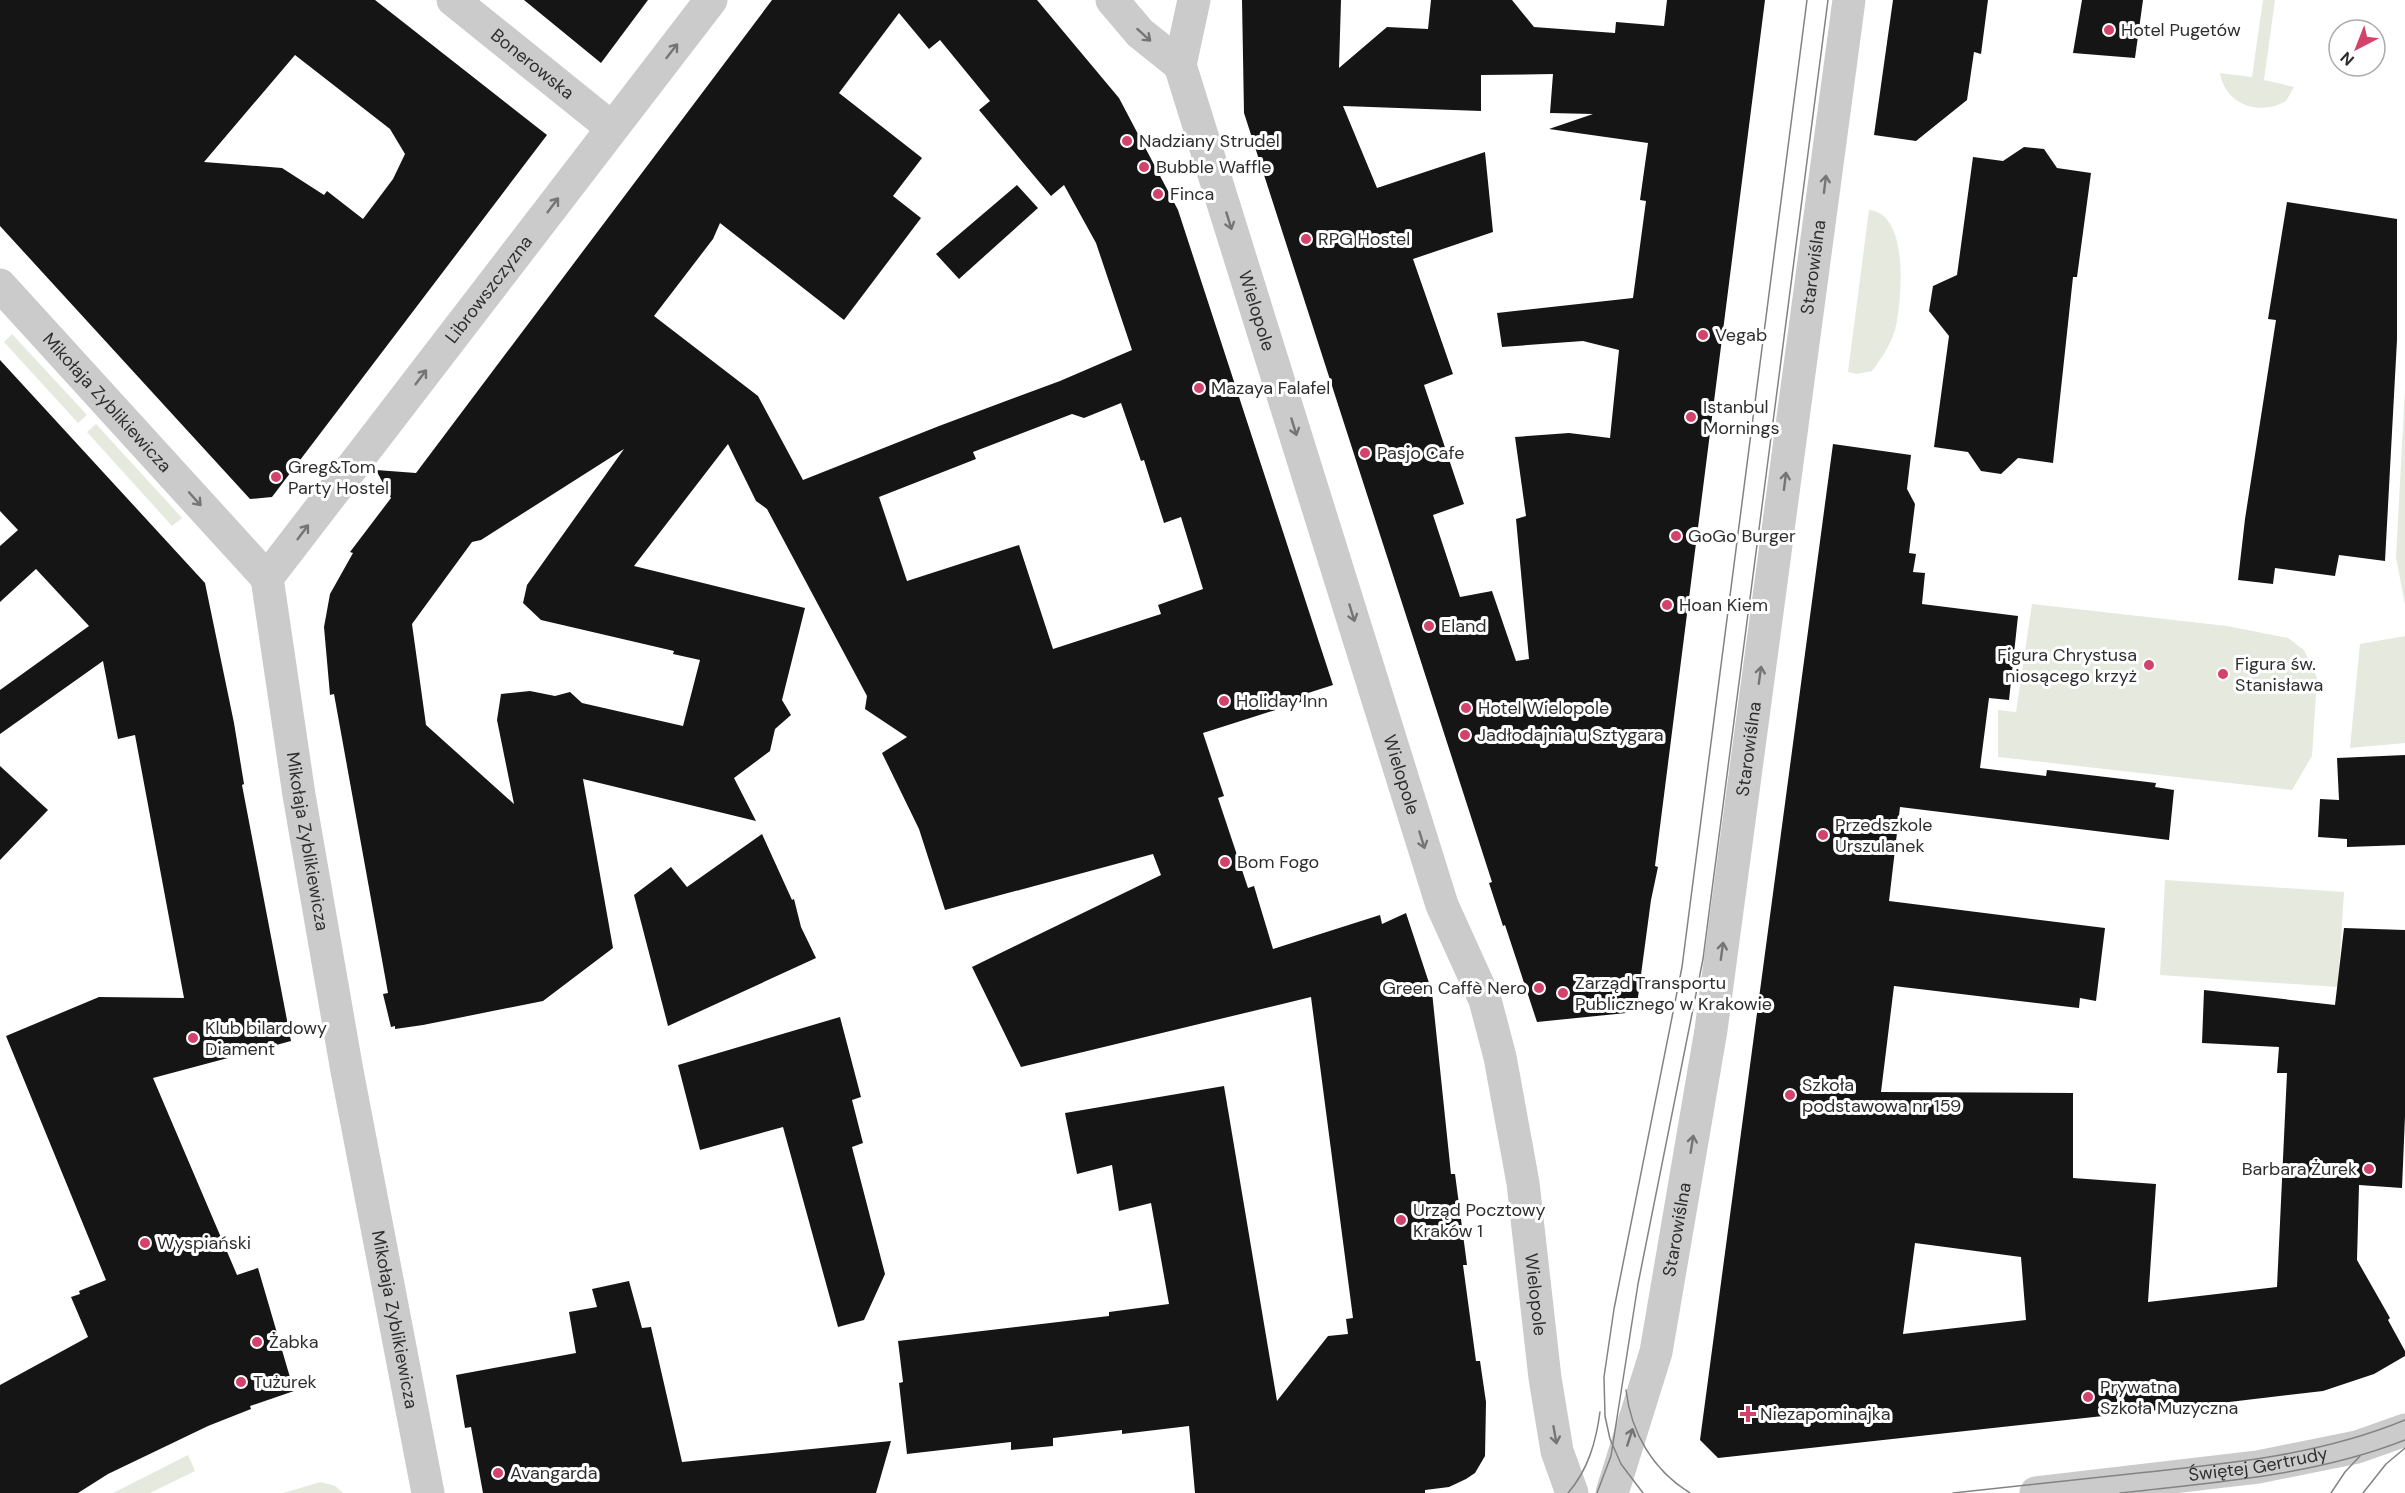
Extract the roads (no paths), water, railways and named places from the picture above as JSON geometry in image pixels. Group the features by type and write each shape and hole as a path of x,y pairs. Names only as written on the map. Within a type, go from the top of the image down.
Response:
{"street":[{"name":"Bonerowska","path":"453,0 612,128"},
{"name":"Librowszczyzna","path":"267,578 711,0"},
{"path":"1112,0 1140,33 1180,65"},
{"name":"Wielopole","path":"1194,0 1180,65 1442,905 1474,971 1497,1042 1523,1183 1548,1398 1557,1450 1572,1493"},
{"name":"Starowiślna","path":"1612,1493 1656,1352 1712,1030 1849,0"},
{"name":"Mikołaja Zyblikiewicza","path":"0,285 267,578 300,795 347,1071 428,1493"},
{"name":"Świętej Gertrudy","path":"2036,1493 2265,1480 2405,1430"}],"tram line":[{"path":"1643,1493 1621,1464 1610,1439 1605,1416 1604,1377 1614,1309 1682,967 1807,0"},
{"path":"1597,1493 1611,1456 1638,1284 1703,959 1828,0"},
{"path":"1626,1390 1633,1421 1646,1449 1665,1473 1690,1493"},
{"path":"1568,1493 1581,1475 1590,1455 1600,1412"},
{"path":"1953,1493 2213,1465 2278,1455 2342,1441 2405,1420"},
{"path":"2120,1493 2300,1470 2336,1462 2405,1440"},
{"path":"2363,1493 2386,1464 2405,1448"},
{"path":"2331,1493 2345,1472 2360,1456"}],"place":[{"name":"Hotel Pugetów","path":"2109,30"},
{"name":"Nadziany Strudel","path":"1127,141"},
{"name":"Bubble Waffle","path":"1144,167"},
{"name":"Finca","path":"1158,194"},
{"name":"RPG Hostel","path":"1306,239"},
{"name":"Vegab","path":"1703,335"},
{"name":"Mazaya Falafel","path":"1199,388"},
{"name":"Istanbul Mornings","path":"1691,417"},
{"name":"Pasjo Cafe","path":"1365,453"},
{"name":"Greg&Tom Party Hostel","path":"276,477"},
{"name":"GoGo Burger","path":"1676,536"},
{"name":"Hoan Kiem","path":"1667,605"},
{"name":"Eland","path":"1429,626"},
{"name":"Figura Chrystusa niosącego krzyż","path":"2149,665"},
{"name":"Figura św. Stanisława","path":"2223,674"},
{"name":"Holiday Inn","path":"1224,701"},
{"name":"Hotel Wielopole","path":"1466,708"},
{"name":"Jadłodajnia u Sztygara","path":"1465,735"},
{"name":"Przedszkole Urszulanek","path":"1823,835"},
{"name":"Bom Fogo","path":"1225,862"},
{"name":"Green Caffè Nero","path":"1539,988"},
{"name":"Zarząd Transportu Publicznego w Krakowie","path":"1563,993"},
{"name":"Klub bilardowy Diament","path":"193,1038"},
{"name":"Szkoła podstawowa nr 159","path":"1790,1095"},
{"name":"Barbara Żurek","path":"2369,1169"},
{"name":"Urząd Pocztowy Kraków 1","path":"1401,1220"},
{"name":"Wyspiański","path":"145,1243"},
{"name":"Żabka","path":"257,1342"},
{"name":"Tużurek","path":"241,1382"},
{"name":"Prywatna Szkoła Muzyczna","path":"2088,1397"},
{"name":"Niezapominajka","path":"1748,1414"},
{"name":"Avangarda","path":"498,1473"}]}
